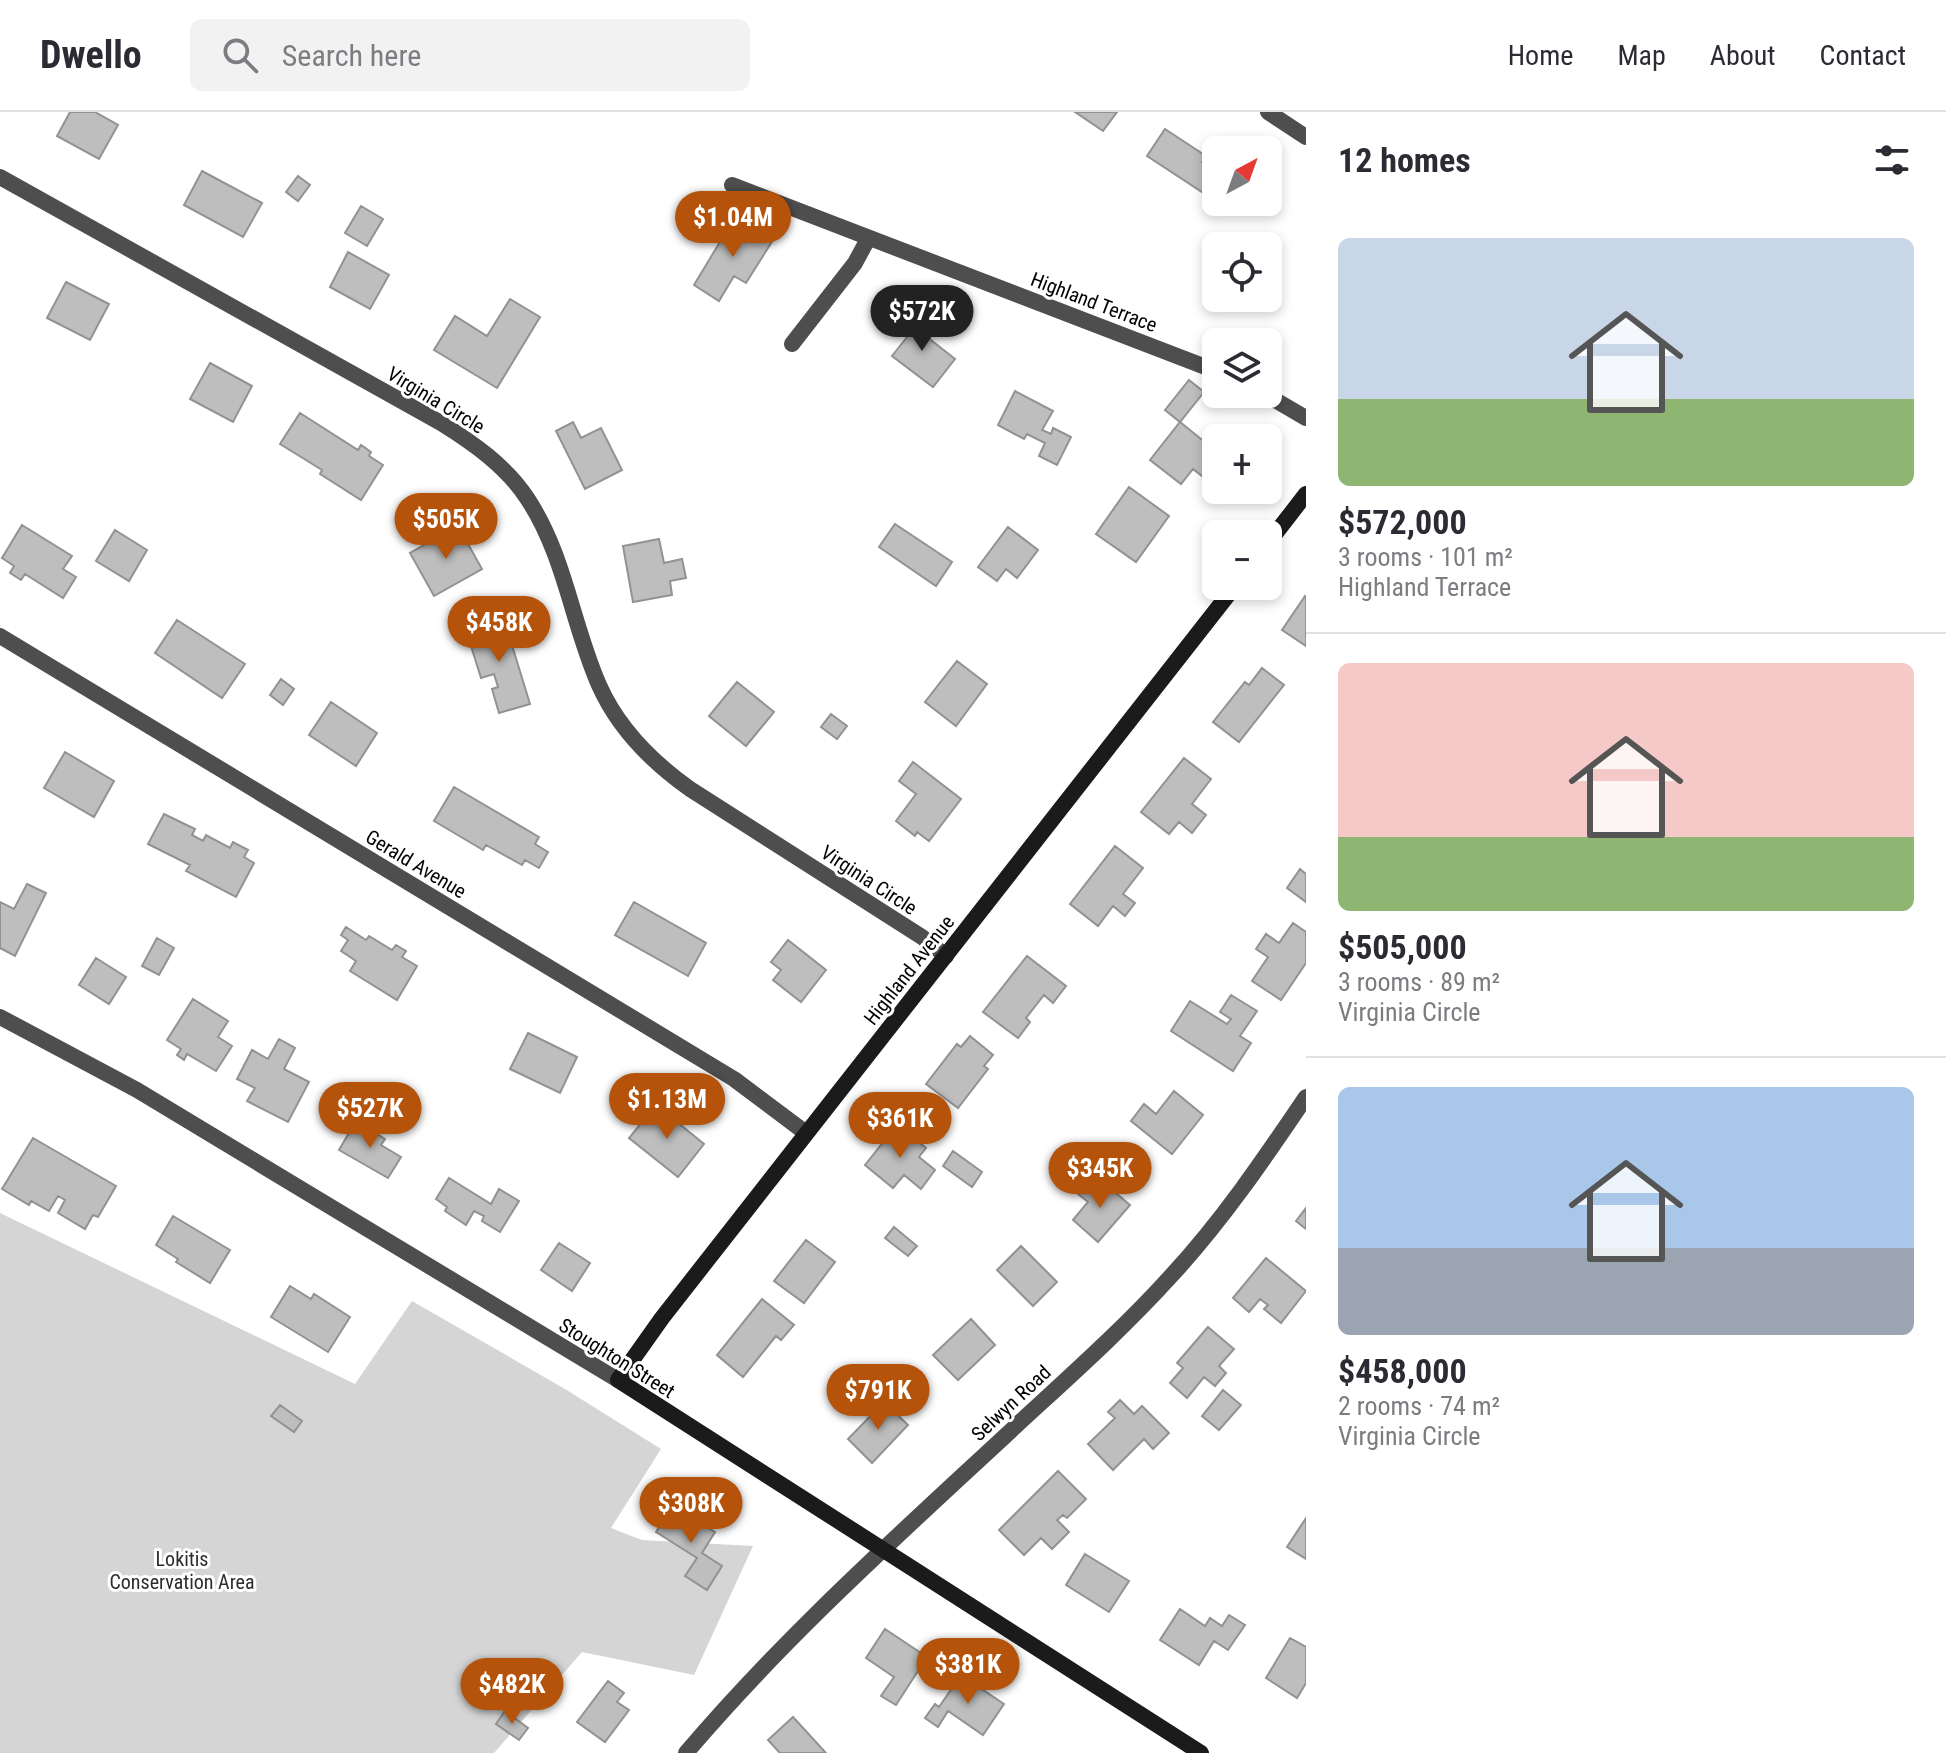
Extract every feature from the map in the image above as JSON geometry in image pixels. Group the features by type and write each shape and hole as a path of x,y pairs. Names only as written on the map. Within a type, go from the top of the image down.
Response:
{"street":[{"path":"1268,112 1306,137"},
{"name":"Virginia Circle","path":"0,177 441,423 479,449 514,481 545,528 600,688 637,743 670,775 690,789 922,937 946,956"},
{"name":"Highland Terrace","path":"732,185 1202,366"},
{"path":"792,344 855,263 868,239"},
{"path":"1282,404 1306,418"},
{"path":"1282,525 1306,494"},
{"name":"Highland Avenue","path":"618,1380 662,1318 1224,600"},
{"name":"Gerald Avenue","path":"0,636 734,1079 806,1133"},
{"name":"Stoughton Street","path":"0,1017 137,1090 618,1380 1201,1753"},
{"name":"Selwyn Road","path":"686,1753 765,1666 883,1550 1105,1343 1171,1277 1226,1212 1306,1097"}],"green space":[{"name":"Lokitis Conservation Area","path":"0,1213 355,1384 412,1301 565,1389 661,1449 611,1528 642,1540 753,1546 694,1675 582,1652 494,1753 0,1753"}],"building":[{"path":"70,112 95,112 118,125 99,159 57,136"},
{"path":"1075,112 1117,112 1103,131"},
{"path":"1165,129 1202,153 1202,192 1147,156"},
{"path":"202,171 262,203 243,237 184,205"},
{"path":"298,176 310,185 298,201 286,192"},
{"path":"361,206 383,219 367,246 345,233"},
{"path":"735,217 773,240 746,283 734,276 719,301 694,285"},
{"path":"348,252 389,275 370,309 330,287"},
{"path":"66,282 109,304 90,340 47,318"},
{"path":"510,299 540,317 497,388 434,350 455,316 487,336"},
{"path":"907,316 925,329 922,333 955,359 933,387 892,356 907,337 897,329"},
{"path":"210,363 252,386 233,422 190,399"},
{"path":"1189,380 1202,390 1180,422 1165,410"},
{"path":"1015,391 1053,411 1042,430 1051,434 1053,428 1071,437 1057,465 1039,456 1045,443 1027,434 1024,439 998,425"},
{"path":"300,413 358,450 361,445 371,452 369,456 383,465 361,500 320,474 322,470 280,444"},
{"path":"573,422 581,438 601,428 622,470 585,489 556,431"},
{"path":"1180,422 1202,440 1202,476 1193,469 1181,484 1150,460"},
{"path":"1129,487 1169,516 1136,562 1096,534"},
{"path":"895,524 952,562 936,586 879,547"},
{"path":"22,525 72,556 63,569 76,577 63,598 25,574 21,580 10,573 14,566 2,558"},
{"path":"458,526 482,569 434,596 410,553"},
{"path":"1008,527 1038,550 1017,578 1006,569 997,581 978,567"},
{"path":"115,530 147,550 129,581 96,561"},
{"path":"659,539 664,563 682,559 686,578 670,581 672,595 633,602 623,546"},
{"path":"1306,597 1306,646 1282,630"},
{"path":"504,619 530,704 499,713 492,689 498,687 494,674 481,678 466,630"},
{"path":"177,620 245,664 222,698 155,653"},
{"path":"957,661 987,684 956,726 925,702"},
{"path":"1262,668 1284,685 1239,742 1213,722 1245,682 1249,685"},
{"path":"281,679 294,689 283,705 270,695"},
{"path":"737,682 774,712 746,746 709,716"},
{"path":"331,702 377,733 356,766 309,735"},
{"path":"831,714 847,726 837,739 821,727"},
{"path":"65,752 114,781 94,817 44,788"},
{"path":"1184,758 1211,779 1192,804 1206,815 1192,833 1179,822 1169,834 1141,812"},
{"path":"913,762 961,799 929,841 917,832 915,836 896,821 916,794 899,781"},
{"path":"454,787 539,837 535,844 548,852 539,868 525,860 522,865 486,845 483,850 434,821"},
{"path":"164,814 195,829 192,835 203,841 206,835 230,848 233,842 248,850 244,857 254,863 236,897 186,871 190,865 148,844"},
{"path":"1115,846 1143,868 1123,894 1135,903 1125,916 1113,906 1098,926 1070,904"},
{"path":"1300,869 1306,874 1306,902 1287,888"},
{"path":"27,884 46,893 15,956 0,948 0,902 14,909"},
{"path":"634,902 706,943 688,976 615,935"},
{"path":"1293,923 1306,932 1306,963 1281,1000 1252,981 1268,957 1256,949 1266,934 1279,943"},
{"path":"346,927 366,940 369,936 392,950 396,945 406,951 402,957 417,966 397,1000 350,971 356,961 341,951 348,940 341,935"},
{"path":"157,938 174,948 159,975 142,966"},
{"path":"788,940 826,970 801,1002 773,980 781,970 771,962"},
{"path":"1027,956 1066,986 1053,1003 1044,995 1026,1018 1030,1022 1018,1038 983,1012"},
{"path":"96,958 126,977 109,1004 79,985"},
{"path":"1231,995 1257,1011 1240,1036 1251,1043 1233,1071 1171,1031 1190,1001 1227,1024 1231,1019 1220,1012"},
{"path":"193,999 228,1021 218,1037 232,1046 216,1071 187,1054 184,1060 177,1055 181,1049 167,1040"},
{"path":"528,1033 577,1057 560,1093 510,1069"},
{"path":"970,1036 993,1055 984,1066 988,1069 958,1108 926,1084 957,1044 961,1047"},
{"path":"279,1039 295,1048 284,1069 309,1082 288,1122 247,1101 255,1088 237,1079 252,1050 268,1059"},
{"path":"1174,1091 1203,1115 1172,1154 1131,1121 1144,1104 1156,1114"},
{"path":"656,1105 704,1144 678,1177 629,1138"},
{"path":"356,1121 385,1139 381,1145 401,1157 388,1178 339,1150"},
{"path":"897,1125 926,1148 919,1157 935,1170 921,1189 904,1175 893,1188 865,1165"},
{"path":"33,1138 116,1186 98,1217 93,1215 85,1229 58,1213 65,1200 58,1196 49,1211 31,1201 29,1205 2,1189"},
{"path":"953,1151 982,1172 972,1187 943,1166"},
{"path":"449,1178 491,1204 499,1189 519,1201 500,1232 482,1221 484,1216 474,1211 466,1225 445,1211 447,1207 436,1199"},
{"path":"1103,1182 1130,1205 1098,1242 1073,1220 1088,1202 1078,1194 1087,1184 1096,1191"},
{"path":"1306,1208 1306,1229 1296,1221"},
{"path":"173,1216 230,1250 210,1283 156,1245"},
{"path":"894,1227 917,1246 908,1256 885,1238"},
{"path":"806,1240 835,1262 804,1303 774,1281"},
{"path":"559,1243 590,1263 572,1291 541,1270"},
{"path":"1021,1246 1057,1282 1033,1306 997,1270"},
{"path":"1266,1258 1306,1291 1281,1323 1264,1309 1268,1305 1260,1299 1249,1312 1233,1298"},
{"path":"290,1286 311,1299 314,1294 350,1317 328,1352 271,1317"},
{"path":"762,1299 794,1325 781,1340 776,1336 743,1377 717,1355"},
{"path":"971,1319 995,1345 958,1380 933,1355"},
{"path":"1208,1327 1234,1349 1219,1366 1226,1373 1215,1386 1204,1377 1187,1398 1170,1383 1183,1368 1177,1363"},
{"path":"1223,1390 1241,1405 1219,1430 1202,1416"},
{"path":"1120,1400 1134,1414 1142,1406 1169,1433 1153,1449 1144,1439 1113,1470 1088,1444 1115,1418 1108,1412"},
{"path":"884,1402 908,1425 872,1463 848,1439"},
{"path":"280,1405 302,1421 294,1432 271,1416"},
{"path":"1058,1471 1086,1499 1067,1518 1063,1515 1057,1520 1069,1532 1052,1549 1041,1538 1024,1555 999,1530"},
{"path":"672,1506 715,1532 702,1553 722,1566 707,1590 685,1576 697,1558 656,1532"},
{"path":"1306,1518 1306,1559 1287,1547"},
{"path":"1085,1554 1129,1581 1109,1612 1066,1585"},
{"path":"1180,1609 1205,1626 1210,1618 1222,1626 1229,1615 1245,1625 1228,1650 1214,1641 1199,1665 1160,1640"},
{"path":"885,1629 927,1657 896,1705 881,1696 894,1677 866,1658"},
{"path":"1290,1638 1306,1647 1306,1683 1297,1698 1266,1678"},
{"path":"961,1675 1004,1704 983,1735 948,1711 938,1727 925,1718 935,1704 939,1707"},
{"path":"608,1681 624,1693 617,1702 629,1710 605,1742 577,1722"},
{"path":"505,1711 528,1728 519,1740 496,1724"},
{"path":"793,1717 826,1753 780,1753 768,1740"}]}
